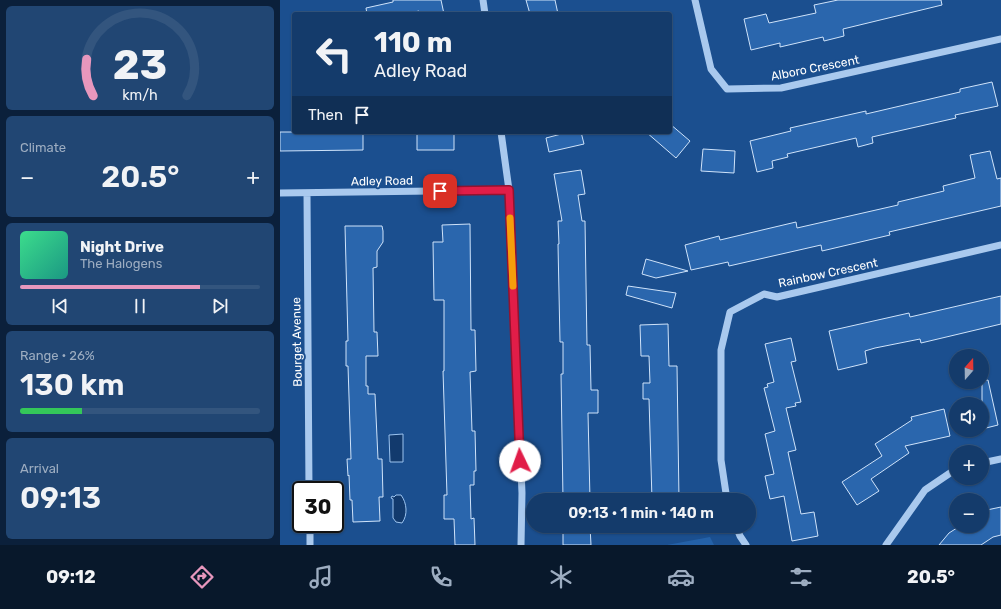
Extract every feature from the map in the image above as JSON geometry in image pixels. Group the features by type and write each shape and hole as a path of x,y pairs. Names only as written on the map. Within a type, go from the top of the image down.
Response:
{"street":[{"path":"483,0 485,12"},
{"name":"Alboro Crescent","path":"695,0 711,69 727,89 781,88 1001,39"},
{"path":"501,134 509,190 522,493 521,545"},
{"name":"Adley Road","path":"280,193 509,190"},
{"name":"Bourget Avenue","path":"307,193 309,481"},
{"name":"Rainbow Crescent","path":"726,493 721,460 722,350 730,312 764,294 777,297 1001,245"},
{"path":"989,462 1001,459"},
{"path":"886,545 925,490 949,474"},
{"path":"310,533 310,545"},
{"path":"739,533 746,545"}],"shaded area":[{"path":"403,434 403,462 390,462 389,435"},
{"path":"396,495 401,495 406,505 406,513 402,523 396,522 393,518 393,499 391,498 392,496 394,497"},
{"path":"710,537 714,545 667,545"}],"building":[{"path":"393,0 441,0 444,12 367,12 366,8 393,2"},
{"path":"526,0 555,0 558,12 529,12"},
{"path":"838,0 941,0 942,5 843,29 844,36 824,41 823,37 780,47 780,43 751,50 744,19 766,14 769,23 816,13 814,5"},
{"path":"992,82 998,106 955,115 956,118 872,137 873,143 858,147 856,138 787,154 788,157 772,161 773,168 757,172 750,141 791,131 790,128 866,111 866,114 960,92 960,89"},
{"path":"672,126 690,141 676,158 648,134 672,134"},
{"path":"280,132 292,132 292,134 363,134 363,150 280,151"},
{"path":"417,134 454,134 454,150 417,150"},
{"path":"561,134 582,134 584,144 549,152 546,138"},
{"path":"703,149 735,151 734,173 701,171"},
{"path":"990,151 997,179 1001,178 1001,206 889,232 890,235 822,251 821,245 729,266 728,262 691,270 685,245 719,236 720,240 796,222 797,228 898,205 898,202 944,191 943,186 975,178 970,155"},
{"path":"581,170 585,194 578,195 582,221 585,221 587,345 590,345 591,390 598,390 598,413 588,413 590,493 563,493 561,374 563,374 563,342 560,342 558,244 558,221 562,221 554,174"},
{"path":"470,224 471,330 475,330 476,371 470,372 472,431 475,431 476,471 474,471 474,485 470,485 471,519 474,518 475,545 455,545 454,519 444,519 444,495 447,495 443,371 444,300 434,300 433,242 443,242 442,225"},
{"path":"345,226 382,226 383,231 383,242 377,251 377,267 373,268 374,332 377,332 378,356 366,356 366,386 368,386 368,394 375,394 378,459 382,459 383,497 379,497 380,521 353,522 352,500 350,500 347,459 351,459 348,366 346,366 346,341 348,341"},
{"path":"646,259 688,271 656,278 642,274"},
{"path":"628,286 676,293 672,308 626,295"},
{"path":"1001,296 1001,324 921,343 920,339 875,348 865,351 867,363 838,370 829,331 909,313 910,317"},
{"path":"668,324 669,366 677,366 679,493 652,493 649,399 643,399 643,383 650,383 649,356 641,356 640,325"},
{"path":"791,338 796,361 791,362 801,402 795,403 796,406 786,408 796,450 788,452 801,514 814,512 818,536 792,541 784,496 770,499 765,476 774,474 765,434 775,431 764,388 768,387 767,384 774,382 765,344"},
{"path":"989,384 998,425 989,427 989,397 982,397 982,389 989,389"},
{"path":"944,409 949,436 905,446 909,453 871,479 879,491 857,505 842,482 882,456 875,444 912,420 911,417"},
{"path":"1001,507 1001,535 993,537 981,545 939,545 949,533 989,533 989,510"},
{"path":"563,533 590,533 591,545 563,545"}],"slow traffic":[{"path":"510,218 513,286"}],"route":[{"path":"440,191 509,190 520,461"}]}
